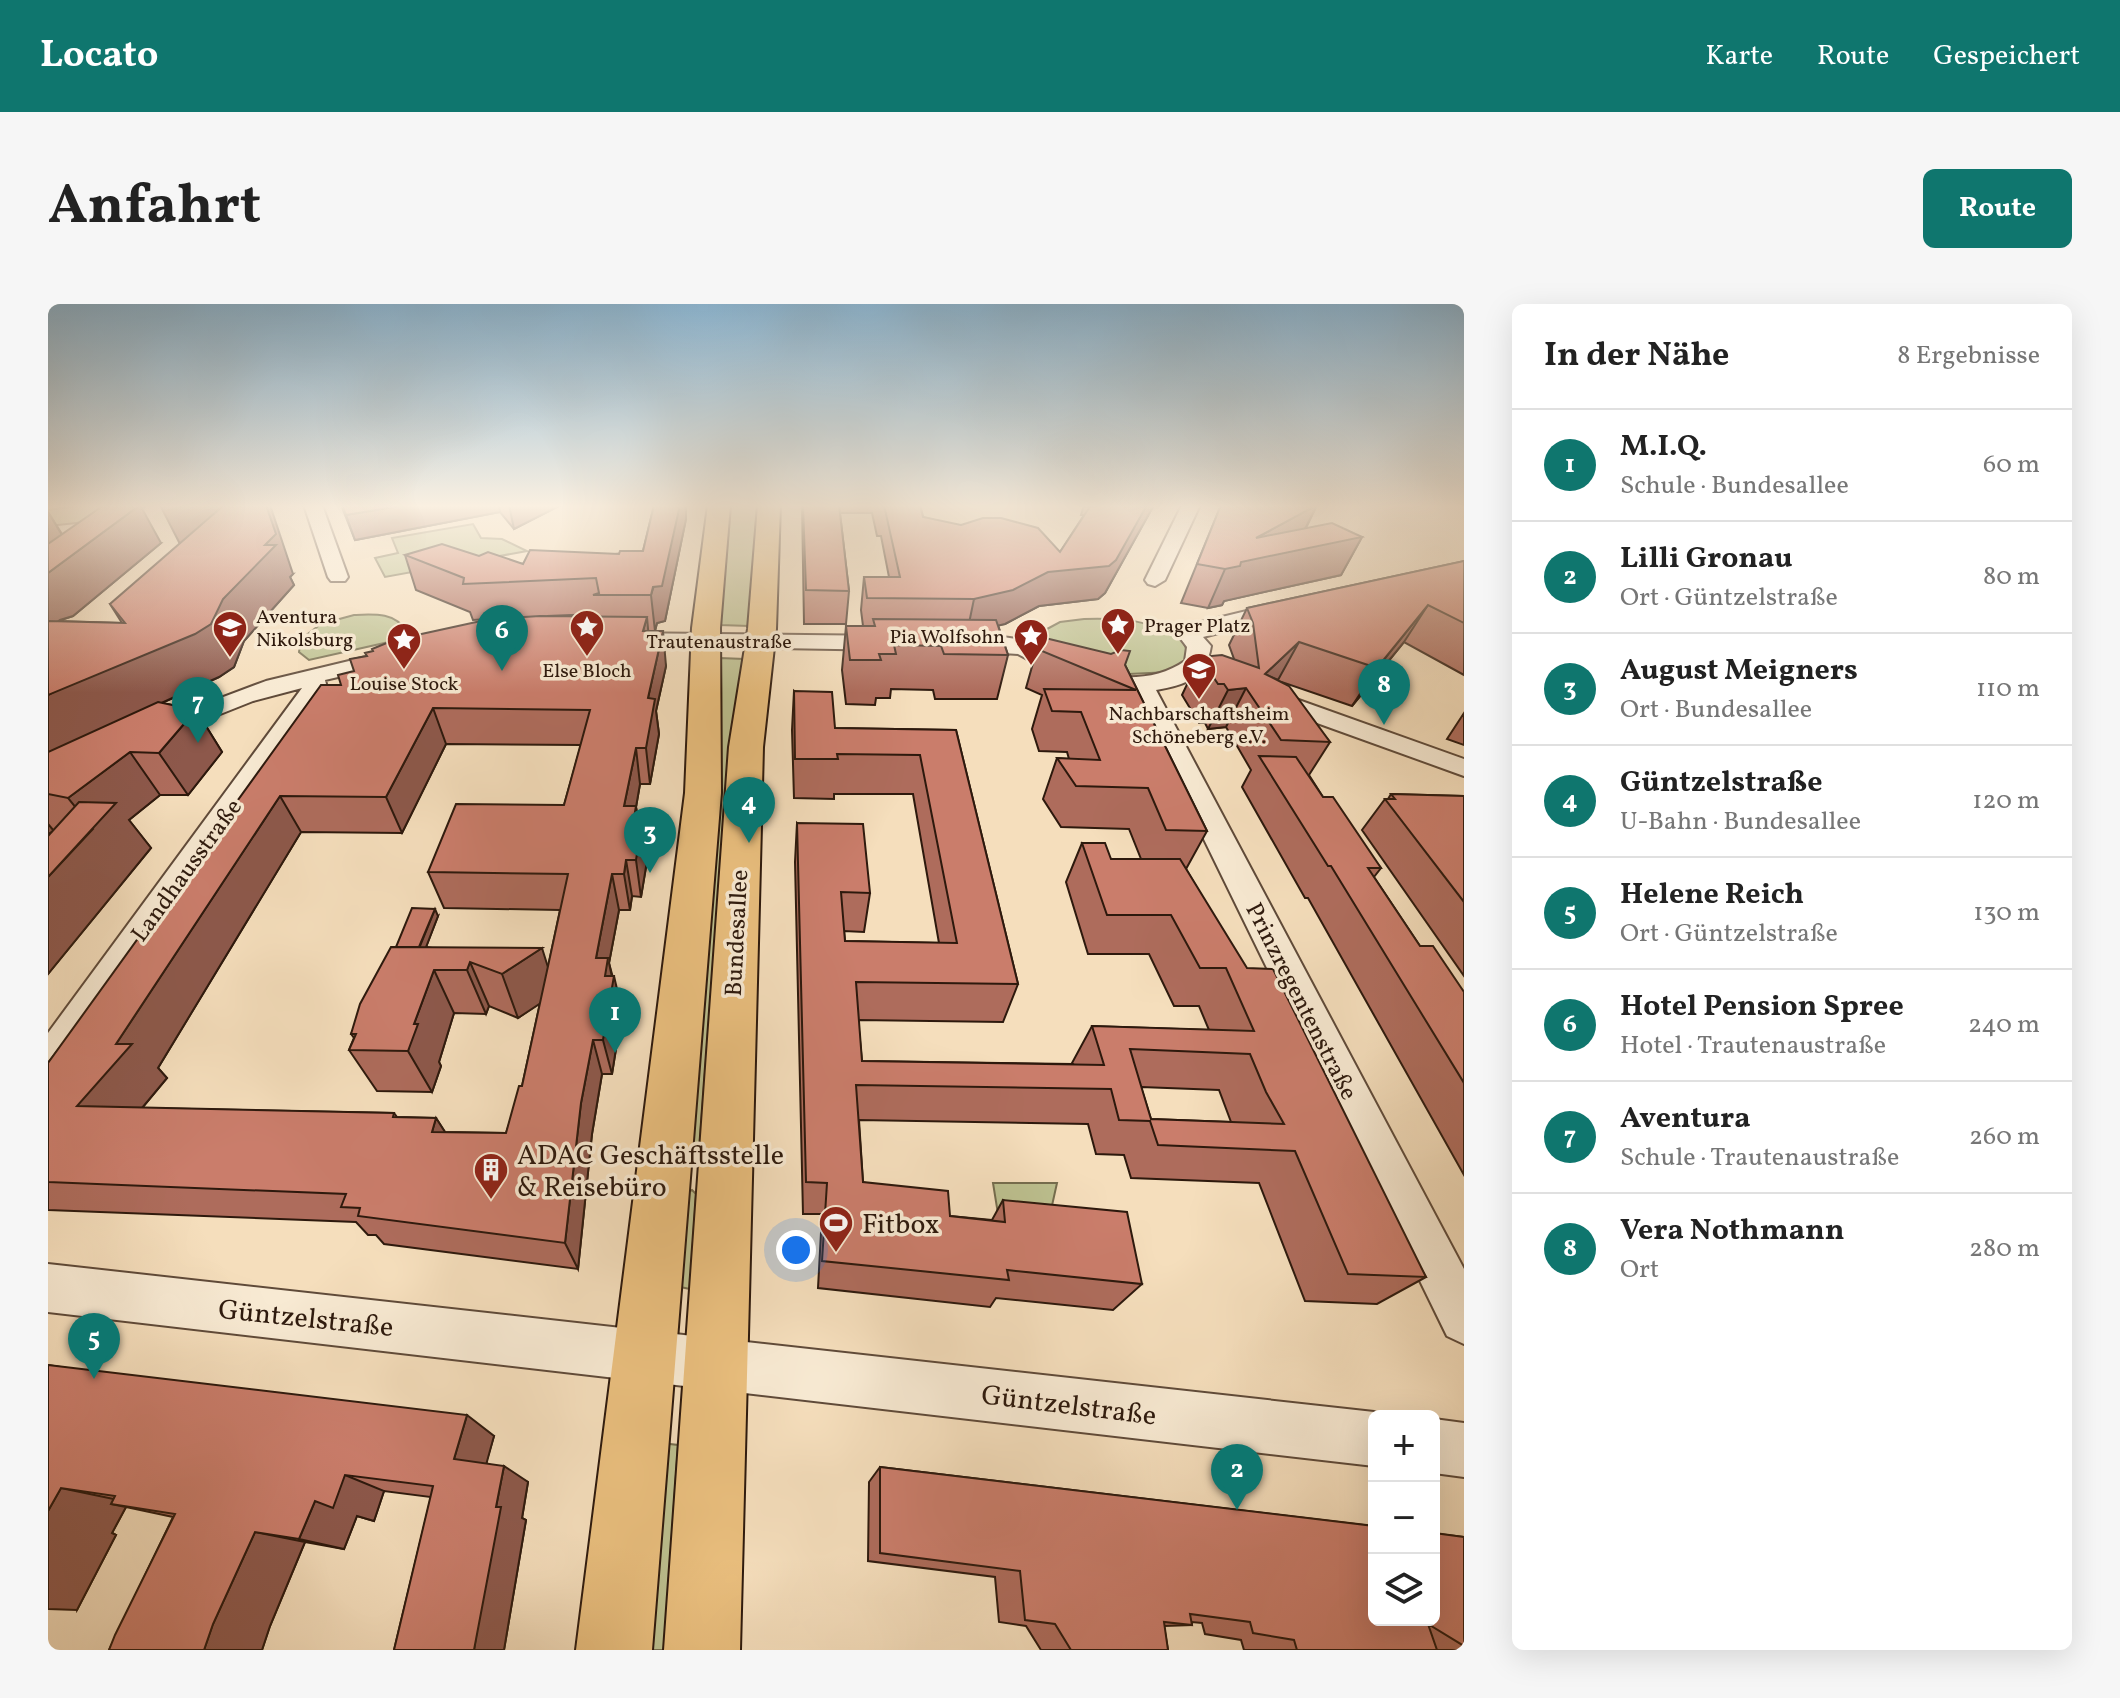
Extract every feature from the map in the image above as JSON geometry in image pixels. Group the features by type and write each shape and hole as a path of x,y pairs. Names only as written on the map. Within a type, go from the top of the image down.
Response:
{"main road":[{"name":"Bundesallee","path":"614,1650 703,793 706,641 713,568"},
{"name":"Bundesallee","path":"702,1650 746,747 761,642 765,568"},
{"path":"663,1169 724,1171"}],"street":[{"path":"335,568 338,577"},
{"path":"1155,580 1161,568"},
{"path":"940,643 983,643 1030,650 1048,663 1076,675 1140,683 1172,678 1192,668 1200,651 1189,635 1234,620 1306,604"},
{"name":"Trautenaustraße","path":"591,640 912,643"},
{"path":"129,743 224,701 311,675 417,652"},
{"name":"Landhausstraße","path":"48,1063 315,688 311,675"},
{"name":"Prinzregentenstraße","path":"1140,683 1464,1319"},
{"path":"1279,701 1462,775"},
{"name":"Güntzelstraße","path":"48,1288 1368,1438"},
{"path":"1440,1447 1464,1450"}],"green space":[{"path":"380,568 435,568 385,577"},
{"path":"725,568 753,568 749,626 720,625"},
{"path":"354,615 391,618 406,632 402,639 309,660 299,652 301,639 321,624"},
{"path":"1123,620 1160,628 1183,641 1190,658 1171,672 1107,675 1044,641 1047,629 1060,622"},
{"path":"720,658 744,659 728,767 699,1152 695,1156 691,1154 720,767"},
{"path":"993,1183 1057,1183 1051,1210 998,1214"},
{"path":"692,1190 696,1194 690,1289 675,1286 688,1192"},
{"path":"661,1443 678,1445 664,1650 651,1650"}],"building":[{"path":"152,568 254,568 223,599 211,624 195,634 48,695 48,621 125,623 110,604"},
{"path":"438,568 666,568 662,586 653,587 651,595 593,595 599,593 596,578 463,584 464,578"},
{"path":"805,568 846,568 849,591 806,590"},
{"path":"898,568 1091,568 1048,572 1013,590 974,599 867,598 864,577 900,577"},
{"path":"1433,568 1464,568 1464,623 1428,605 1377,668 1299,642 1265,674 1289,686 1330,742 1281,740 1246,688 1228,690 1224,684 1218,684 1200,657 1222,655 1259,668 1253,623 1247,608"},
{"path":"647,617 643,631 663,631 648,698 655,699 646,748 636,748 624,806 636,806 634,818 643,818 636,860 626,860 624,874 612,874 596,958 608,958 605,976 614,976 603,1040 593,1040 581,1103 565,1243 358,1216 360,1208 341,1207 346,1194 48,1182 48,1063 321,685 341,685 338,675 354,671 350,659 367,656 365,653 394,640 490,619","holes":["433,708 590,710 564,805 456,804 428,872 568,874 522,1086 519,1086 506,1133 432,1132 436,1118 393,1117 394,1113 77,1106 132,1044 116,1044 280,796 386,797"]},
{"path":"873,619 996,620 1008,655 944,654 941,646 894,645 896,654 879,654 881,660 850,660 846,626 875,626"},
{"path":"1041,637 1111,654 1130,651 1125,665 1207,831 1166,830 1148,788 1076,786 1057,758 1100,760 1081,712 1052,711 1044,689 1136,690 1037,649"},
{"path":"794,691 832,692 835,728 956,730 1018,984 856,982 862,1061 1104,1065 1092,1026 1254,1031 1226,968 1200,968 1171,915 1107,915 1082,843 1105,843 1111,859 1180,859 1247,968 1273,969 1426,1277 1348,1274 1295,1151 1158,1145 1150,1121 1119,1120 1111,1089 856,1085 863,1182 948,1191 950,1216 1005,1222 1003,1200 1127,1212 1142,1284 1007,1270 1009,1280 822,1261 827,1183 806,1182 797,823 863,824 870,893 841,892 845,941 957,943 920,755 837,754 838,759 795,759","holes":["1130,1049 1250,1054 1284,1124 1151,1119"]},
{"path":"158,702 196,710 159,753 130,752 68,798 48,794 48,752"},
{"path":"1259,756 1296,757 1323,797 1333,797 1381,868 1368,868 1420,946 1433,946 1464,992 1464,1083 1331,866 1328,866"},
{"path":"1391,794 1464,796 1464,902 1385,799 1395,799"},
{"path":"79,802 116,803 48,877 48,836"},
{"path":"412,908 435,909 419,947 396,947"},
{"path":"391,947 542,948 502,974 470,962 467,970 434,970 414,1024 418,1024 408,1051 349,1050 356,1034 351,1034 360,1004"},
{"path":"48,1365 467,1415 454,1459 504,1466 496,1507 501,1507 474,1650 394,1650 433,1486 345,1475 333,1508 315,1501 299,1539 255,1532 204,1650 109,1650 175,1514 111,1504 115,1496 61,1488 48,1511"},
{"path":"880,1467 1368,1525 1368,1626 1429,1626 1437,1650 1297,1650 1294,1640 1253,1633 1250,1622 1190,1614 1192,1625 1164,1622 1168,1650 1071,1650 1055,1624 1025,1620 1020,1571 880,1553"},
{"path":"1440,1534 1464,1537 1464,1646 1431,1626 1440,1626"}],"place":[{"name":"Prager Platz","path":"1118,656"},
{"name":"Else Bloch","path":"587,658"},
{"name":"Aventura Nikolsburg","path":"230,659"},
{"name":"Pia Wolfsohn","path":"1031,667"},
{"name":"Louise Stock","path":"404,671"},
{"name":"Hotel Pension Spree","path":"502,671"},
{"name":"Nachbarschaftsheim Schöneberg e.V.","path":"1199,701"},
{"name":"Vera Nothmann","path":"1384,725"},
{"name":"Aventura","path":"198,743"},
{"name":"Güntzelstraße","path":"749,843"},
{"name":"August Meigners","path":"650,873"},
{"name":"M.I.Q.","path":"615,1053"},
{"name":"ADAC Geschäftsstelle & Reisebüro","path":"491,1201"},
{"name":"Fitbox","path":"836,1254"},
{"name":"Helene Reich","path":"94,1379"},
{"name":"Lilli Gronau","path":"1237,1510"}]}
